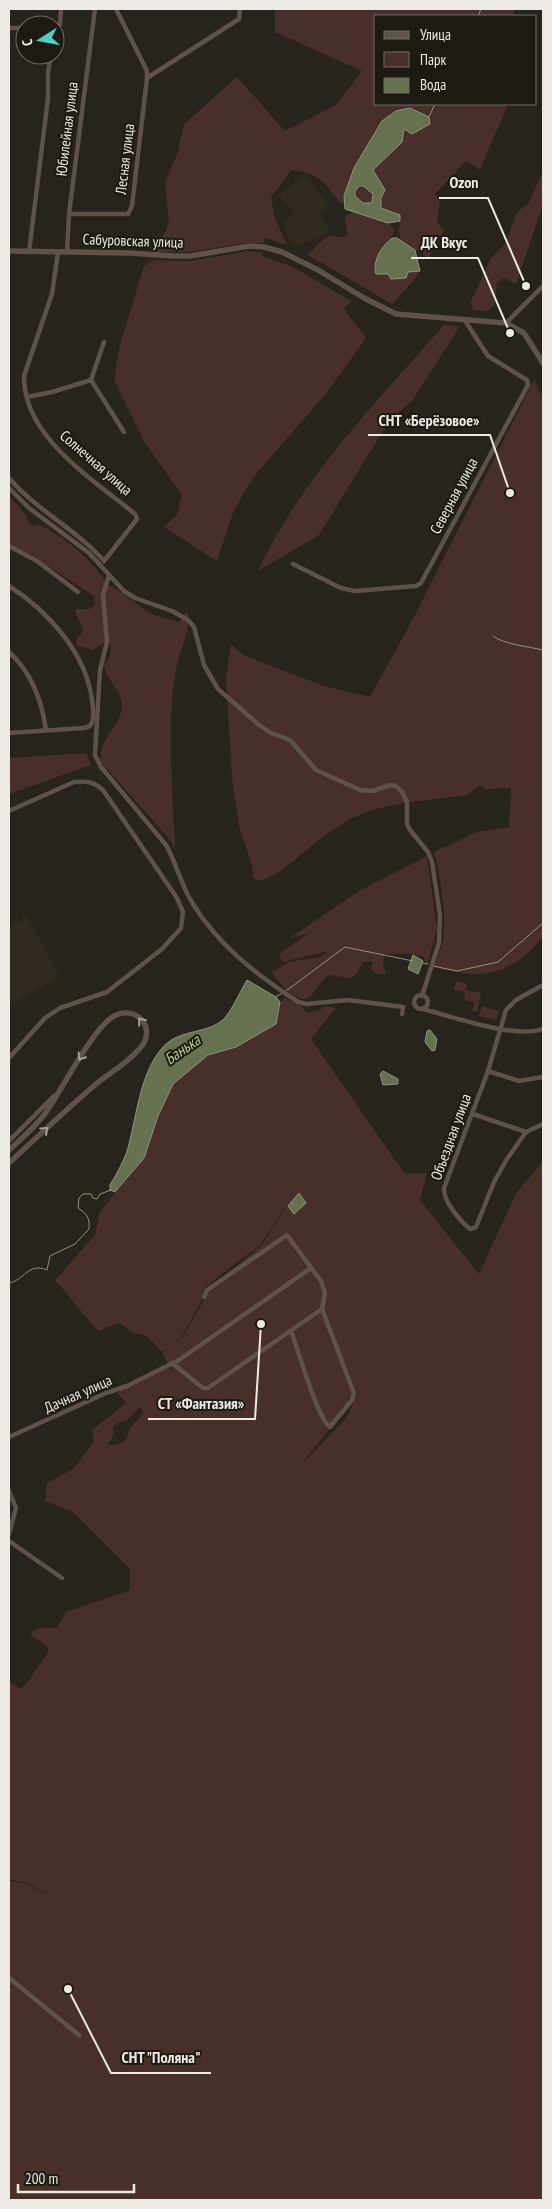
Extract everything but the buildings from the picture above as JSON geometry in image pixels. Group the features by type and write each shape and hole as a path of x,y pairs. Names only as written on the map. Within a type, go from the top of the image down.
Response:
{"street":[{"name":"Юбилейная улица","path":"66,252 69,214 95,9"},
{"path":"116,9 147,71 147,78"},
{"path":"147,78 240,19 240,9"},
{"path":"29,252 48,98 49,65"},
{"name":"Лесная улица","path":"69,214 128,214 131,211 147,78"},
{"name":"Сабуровская улица","path":"9,251 182,256 257,245 282,252 392,312 407,316 464,319"},
{"name":"Солнечная улица","path":"9,478 18,489 90,546 104,561 137,519 135,514 55,447 29,408 24,376 52,294 58,252"},
{"path":"506,323 543,286"},
{"path":"464,319 506,323 524,333 543,363"},
{"name":"Северная улица","path":"293,564 341,588 355,591 421,584 528,385 527,380 488,356 464,319"},
{"path":"91,380 104,342"},
{"path":"27,397 52,392 91,380"},
{"path":"91,380 124,432"},
{"path":"9,488 29,508 89,553 124,592 172,611 188,620 194,628 204,665 218,689 259,725 271,733 290,740 316,770 360,790 372,791 391,785 396,786 402,792 407,802 407,824 428,852 432,862 440,915 440,943 422,996"},
{"path":"9,546 37,561 78,592"},
{"path":"109,575 103,595 107,642 100,670 95,755 101,768 166,845 175,859 193,904 232,954 247,967 298,1002 306,1004 348,1000 404,1007 402,1014"},
{"path":"9,586 30,601 58,628 85,672 90,686 93,719 90,726 84,728 9,733"},
{"path":"9,652 28,675 38,694 46,730"},
{"path":"9,812 74,782 96,783 103,790 177,898 183,912 181,928 162,949 106,992 60,1008 45,1018 9,1058"},
{"name":"Объездная улица","path":"526,1132 494,1182 476,1227 472,1230 466,1225 444,1194 488,1071 506,1010 510,1005 543,985"},
{"path":"422,996 428,1001 423,1009"},
{"path":"422,996 416,998 414,1003 417,1008 520,1033 543,1029"},
{"path":"9,1150 37,1124 88,1046 111,1018 127,1012 142,1019 147,1034 144,1044 138,1051 97,1084 9,1163"},
{"path":"488,1071 519,1081 543,1077"},
{"path":"9,1141 62,1088"},
{"path":"473,1114 526,1132 543,1124"},
{"path":"204,1297 207,1290 285,1236 289,1236 324,1288 322,1309 354,1393 352,1400 330,1427 325,1423 319,1410 291,1330"},
{"name":"Дачная улица","path":"9,1437 106,1393 126,1386 172,1363 311,1268"},
{"path":"172,1363 203,1388 208,1388 322,1309"},
{"path":"9,1492 16,1508 9,1534"},
{"path":"9,1541 62,1578"},
{"path":"9,1978 79,2035"}],"shaded area":[{"path":"305,174 330,207 319,213 330,232 314,240 292,246 283,223 295,213 278,196"},
{"path":"27,916 60,977 11,1004 9,1000 9,926"}],"green space":[{"path":"275,9 514,9 514,15 374,15 374,105 508,105 480,170 466,161 435,194 440,201 437,223 444,230 428,259 420,250 415,250 401,240 399,232 400,215 381,208 381,198 385,190 373,170 402,142 404,129 430,124 429,117 410,108 382,121 349,183 344,203 341,204 325,184 315,176 291,170 271,197 275,219 287,245 265,238 264,243 245,243 189,252 157,252 169,222 165,183 178,152 184,124 237,77 285,131 336,105 362,71 275,32"},
{"path":"543,171 543,205 516,284 504,278 497,283 494,305 488,311 474,310 470,303 491,258 505,244 517,212 528,204"},
{"path":"359,186 373,194 372,203 363,203 355,195 355,191"},
{"path":"354,212 388,223 395,230 380,253 408,272 420,271 392,304 308,255 320,242 330,236 347,236 345,216"},
{"path":"248,251 262,253 262,256 293,267 351,301 344,309 366,338 328,391 253,478 234,510 217,561 164,527 177,515 182,495 145,443 114,380 120,344 144,266 154,260 190,261"},
{"path":"444,325 460,326 412,401 389,421 319,535 258,571 296,503 342,441"},
{"path":"534,380 543,398 543,937 527,954 504,968 483,974 460,973 434,967 443,941 444,921 441,884 434,852 477,832 509,827 511,788 485,789 481,785 466,795 375,809 352,818 325,835 281,871 261,881 253,878 253,868 239,826 232,778 226,678 231,644 243,655 324,686 370,697 414,617"},
{"path":"9,496 27,516 29,524 32,526 38,524 67,542 95,567 107,585 119,590 145,610 157,616 179,622 187,611 187,633 176,670 171,713 175,850 171,841 101,762 102,748 120,715 122,702 105,671 104,665 109,658 111,646 107,641 93,650 76,645 77,638 84,630 76,615 76,609 90,609 95,604 94,596 28,553 9,545"},
{"path":"86,753 91,765 9,794 9,758"},
{"path":"427,856 437,929 427,965 424,957 418,955 384,954 383,963 386,974 376,974 371,969 373,962 363,962 356,975 348,978 328,975 310,997 303,999 292,994 278,981 272,972 289,962 320,957 328,951 283,962 279,954 309,933 290,938 359,891"},
{"path":"456,981 467,984 466,990 481,993 477,1012 472,1011 474,1002 464,1000 465,992 454,990"},
{"path":"285,998 303,1007 307,1013 320,1010 325,1006 336,1008 311,1039 404,1173 427,1173 420,1200 479,1274 516,1193 543,1161 543,2200 9,2200 9,1881 23,1883 58,1898 26,1883 9,1879 9,1682 21,1689 25,1686 49,1651 46,1645 30,1635 36,1629 57,1628 66,1612 130,1590 130,1569 73,1512 45,1501 47,1483 73,1469 94,1442 92,1430 126,1403 119,1395 119,1390 130,1387 167,1368 176,1372 170,1367 162,1353 182,1338 204,1300 202,1295 202,1300 181,1338 164,1351 161,1351 147,1336 132,1332 119,1323 98,1331 55,1280 95,1235 100,1212 144,1158 158,1116 173,1084 208,1055 236,1047 276,1024 280,1002","holes":["291,1199 262,1245 202,1294 205,1287 260,1245","346,1365 357,1394 347,1417 298,1468 353,1400 355,1394","140,1407 143,1412 142,1415 130,1428 124,1440 117,1445 108,1444 114,1434 113,1428 116,1424 127,1420"]},
{"path":"482,1006 499,1011 496,1020 479,1016"}],"water":[{"path":"410,108 429,117 430,124 412,134 404,129 402,142 373,170 385,190 381,198 381,208 400,215 400,221 388,223 345,209 344,196 354,168 382,121 396,111","holes":["359,186 363,186 373,194 372,203 363,203 355,196 355,191"]},
{"path":"392,238 397,238 415,250 420,271 408,272 406,278 391,279 388,274 376,274 375,264 379,254"},
{"path":"413,955 423,961 418,974 408,969"},
{"path":"247,980 276,997 280,1002 276,1024 236,1047 208,1055 173,1084 158,1116 144,1158 115,1192 110,1190 110,1185 128,1149 145,1079 157,1055 171,1040 218,1024 224,1019"},
{"path":"430,1030 437,1039 435,1050 432,1051 425,1042 427,1031"},
{"path":"383,1071 398,1079 398,1084 383,1085 380,1074"},
{"path":"299,1193 306,1203 294,1214 288,1206"}],"waterway":[{"path":"478,15 481,9"},
{"path":"429,117 435,105"},
{"path":"493,636 510,643 543,650"},
{"name":"Банька","path":"433,966 457,971 498,962 543,923"},
{"name":"Банька","path":"286,991 345,947 413,961"},
{"name":"Банька","path":"422,963 428,964"},
{"name":"Банька","path":"275,997 283,993"},
{"name":"Банька","path":"9,1283 14,1282 35,1268 47,1270 50,1256 75,1244 89,1229 87,1217 78,1208 79,1198 83,1194 91,1194 93,1198 97,1199 100,1194 111,1190"}],"place":[{"name":"Ozon","path":"526,286"},
{"name":"ДК Вкус","path":"510,333"},
{"name":"СНТ «Берёзовое»","path":"510,493"},
{"name":"СТ «Фантазия»","path":"261,1324"},
{"name":"СНТ \"Поляна\"","path":"68,1989"}]}
